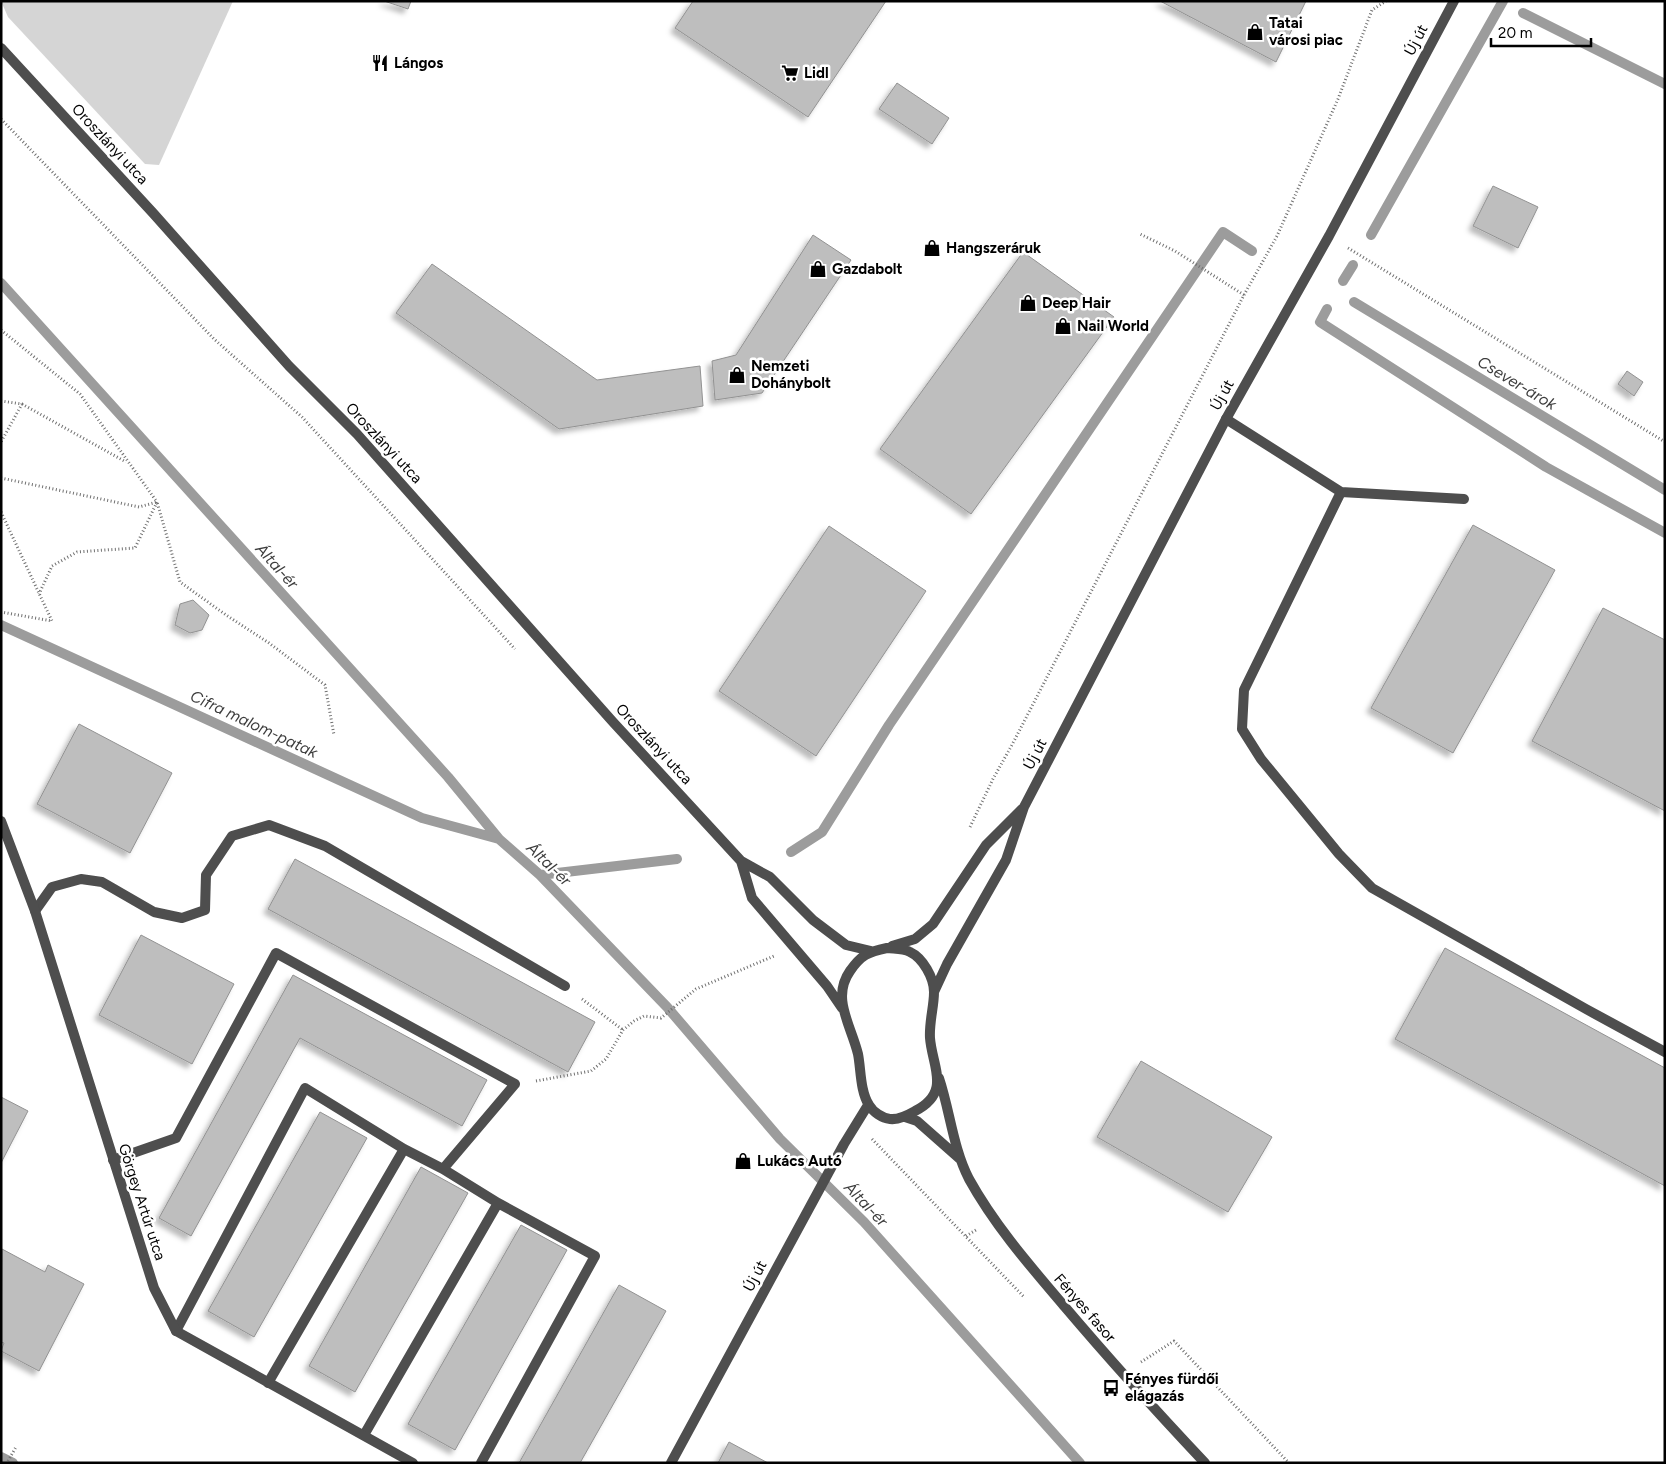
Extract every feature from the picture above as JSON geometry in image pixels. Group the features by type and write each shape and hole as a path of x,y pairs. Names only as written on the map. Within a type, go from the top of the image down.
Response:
{"street":[{"name":"Új út","path":"934,992 958,944 1006,860 1024,807 1226,419 1329,236 1454,1"},
{"name":"Oroszlányi utca","path":"1,48 153,213 289,366 357,434 613,722 741,861 770,877 813,920 846,946 870,951"},
{"path":"1226,419 1342,492 1464,499"},
{"path":"1342,492 1244,690 1242,729 1261,759 1339,854 1372,888 1665,1052"},
{"name":"Új út","path":"887,948 915,939 933,924 986,845 1024,807"},
{"name":"Görgey Artúr utca","path":"1,821 35,911 154,1288 176,1331"},
{"path":"35,911 52,887 81,879 102,882 154,912 182,918 204,910 206,875 232,836 269,825 325,846 565,986"},
{"name":"Oroszlányi utca","path":"741,861 752,898 827,986 844,1011"},
{"path":"934,992 932,980 919,959 910,952 887,948 870,951 858,959 844,979 841,997 855,1041 861,1066 863,1088 868,1105 877,1114 891,1119 904,1117 920,1109 930,1100 936,1089 938,1078"},
{"path":"114,1160 176,1138 276,953 515,1084 444,1169"},
{"name":"Fényes fasor","path":"934,992 930,1038 938,1078 946,1100 960,1160 969,1179 1001,1227 1037,1274 1122,1374 1204,1463"},
{"path":"413,1463 176,1331 304,1088 404,1149 444,1169 498,1203 595,1256 481,1463"},
{"name":"Új út","path":"671,1463 844,1144 868,1105"},
{"name":"Fényes fasor","path":"904,1117 917,1121 960,1160"},
{"path":"268,1383 404,1149"},
{"path":"364,1435 498,1203"}],"path":[{"path":"968,831 993,779 1244,295 1277,236 1332,113 1372,10 1386,1"},
{"path":"1,118 214,339 302,417 518,652"},
{"path":"1140,234 1175,252 1244,295"},
{"path":"1329,236 1665,442"},
{"path":"1,330 80,394 156,502 180,582 269,643 325,685 334,735"},
{"path":"1,401 22,404 129,463"},
{"path":"1,442 22,404"},
{"path":"1,478 139,507 156,502"},
{"path":"39,594 52,566 77,552 134,548 156,502"},
{"path":"1,512 52,621 1,612"},
{"path":"515,1084 591,1071 606,1059 623,1030 634,1021 644,1016 661,1018 696,989 773,957 790,943"},
{"path":"565,986 623,1030"},
{"path":"857,1124 1028,1301"},
{"path":"1122,1374 1174,1341 1289,1463"},
{"path":"8,1460 16,1447"}],"shaded area":[{"path":"1,1 233,1 159,165 145,164 8,17"}],"building":[{"path":"384,1 411,1 408,9"},
{"name":"Lidl","path":"693,1 886,1 808,117 675,28"},
{"name":"Tatai városi piac","path":"1160,1 1306,1 1276,62"},
{"path":"897,83 949,118 932,144 879,109"},
{"path":"1493,186 1538,207 1518,248 1473,226"},
{"path":"813,235 851,260 762,393 715,400 712,361 736,355"},
{"path":"1023,252 1114,317 971,514 880,449"},
{"path":"432,264 597,380 700,366 703,406 559,429 396,313"},
{"path":"1627,371 1643,382 1634,396 1618,384"},
{"path":"1473,525 1555,570 1453,753 1371,708"},
{"path":"829,526 926,591 816,756 719,691"},
{"path":"193,600 209,615 202,630 190,633 175,625 180,604"},
{"path":"1603,608 1665,640 1665,811 1532,741"},
{"path":"79,724 172,773 130,853 37,804"},
{"path":"295,859 595,1022 568,1072 268,909"},
{"path":"141,935 234,984 192,1064 99,1015"},
{"path":"1445,948 1665,1068 1665,1186 1395,1039"},
{"path":"293,975 487,1080 462,1126 300,1038 191,1236 159,1218"},
{"path":"1141,1061 1272,1137 1228,1212 1097,1137"},
{"path":"1,1097 28,1111 1,1163"},
{"path":"320,1112 367,1138 254,1337 208,1311"},
{"path":"421,1167 468,1193 355,1392 309,1366"},
{"path":"521,1225 567,1250 455,1450 408,1424"},
{"path":"2,1249 45,1272 48,1265 84,1284 39,1371 1,1351 4,1343 1,1342"},
{"path":"619,1285 666,1311 580,1463 519,1463"},
{"path":"729,1442 768,1463 718,1463"}],"waterway":[{"path":"1371,235 1503,1"},
{"path":"1523,13 1665,84"},
{"path":"791,852 822,832 889,725 1223,232 1252,251"},
{"path":"1343,281 1353,265"},
{"name":"Által-ér","path":"1,283 448,777 499,839 540,875 667,1007 780,1139 864,1222 1080,1463"},
{"name":"Csever-árok","path":"1354,302 1665,490"},
{"path":"1327,309 1320,322 1546,467 1665,533"},
{"name":"Cifra malom-patak","path":"1,625 422,818 499,839"},
{"path":"540,875 677,859"},
{"path":"1,1457 13,1463"}],"place":[{"name":"Tatai városi piac","path":"1255,32"},
{"name":"Lángos","path":"380,63"},
{"name":"Lidl","path":"790,73"},
{"name":"Hangszeráruk","path":"932,248"},
{"name":"Gazdabolt","path":"818,269"},
{"name":"Deep Hair","path":"1028,303"},
{"name":"Nail World","path":"1063,326"},
{"name":"Nemzeti Dohánybolt","path":"737,375"},
{"name":"Lukács Autó","path":"743,1161"},
{"name":"Fényes fürdői elágazás","path":"1111,1388"}]}
